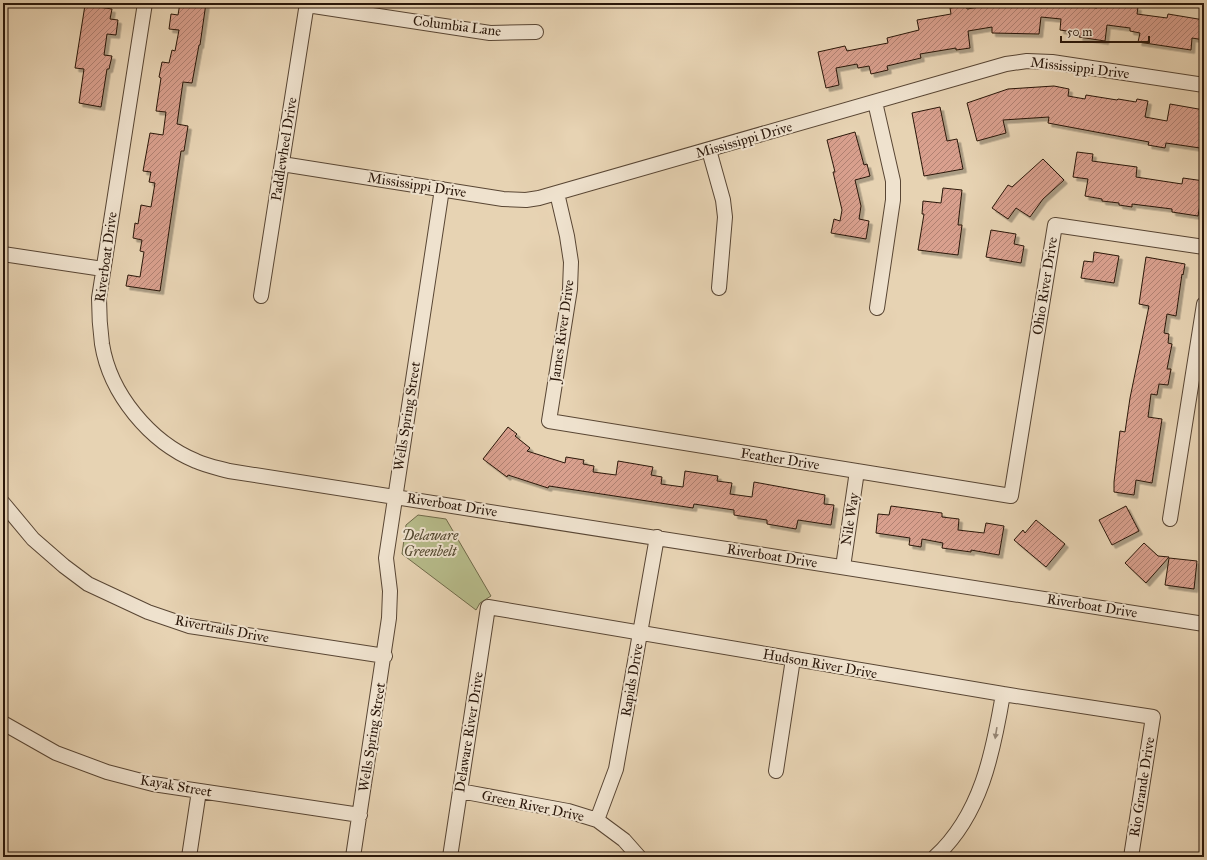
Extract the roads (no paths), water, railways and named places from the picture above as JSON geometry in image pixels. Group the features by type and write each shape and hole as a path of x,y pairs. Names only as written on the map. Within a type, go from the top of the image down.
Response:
{"street":[{"name":"Riverboat Drive","path":"145,3 103,269 99,298 99,316 102,345 109,370 124,400 144,425 168,446 196,461 229,471 1204,624"},
{"name":"Columbia Lane","path":"307,4 490,33 536,32"},
{"name":"Paddlewheel Drive","path":"262,296 307,4"},
{"name":"Mississippi Drive","path":"282,164 503,199 526,200 557,193 1006,64 1027,61 1052,62 1204,85"},
{"path":"875,102 890,165 893,187 893,200 877,308"},
{"path":"708,150 723,200 726,217 718,288"},
{"name":"Wells Spring Street","path":"353,857 390,618 390,591 386,558 394,496 442,189"},
{"name":"James River Drive","path":"549,421 570,289 571,262 567,236 557,193"},
{"name":"Ohio River Drive","path":"1011,496 1055,225 1204,247"},
{"path":"3,254 103,269"},
{"path":"1170,519 1204,304"},
{"name":"Feather Drive","path":"549,421 1011,496"},
{"name":"Nile Way","path":"843,567 858,471"},
{"name":"Rivertrails Drive","path":"3,503 33,539 82,580 148,612 189,626 385,656"},
{"name":"Rapids Drive","path":"597,820 616,769 656,537"},
{"name":"Hudson River Drive","path":"488,608 1002,694 1153,717"},
{"name":"Delaware River Drive","path":"450,857 488,608"},
{"path":"776,771 792,659"},
{"path":"935,857 963,822 979,792 991,759 1002,694"},
{"name":"Rio Grande Drive","path":"1131,857 1153,717"},
{"name":"Kayak Street","path":"3,723 56,753 107,772 153,784 360,815"},
{"path":"189,857 199,791"},
{"name":"Green River Drive","path":"460,791 568,811 597,820 624,840 639,857"}],"park label":[{"name":"Delaware Greenbelt","path":"430,544"}]}
